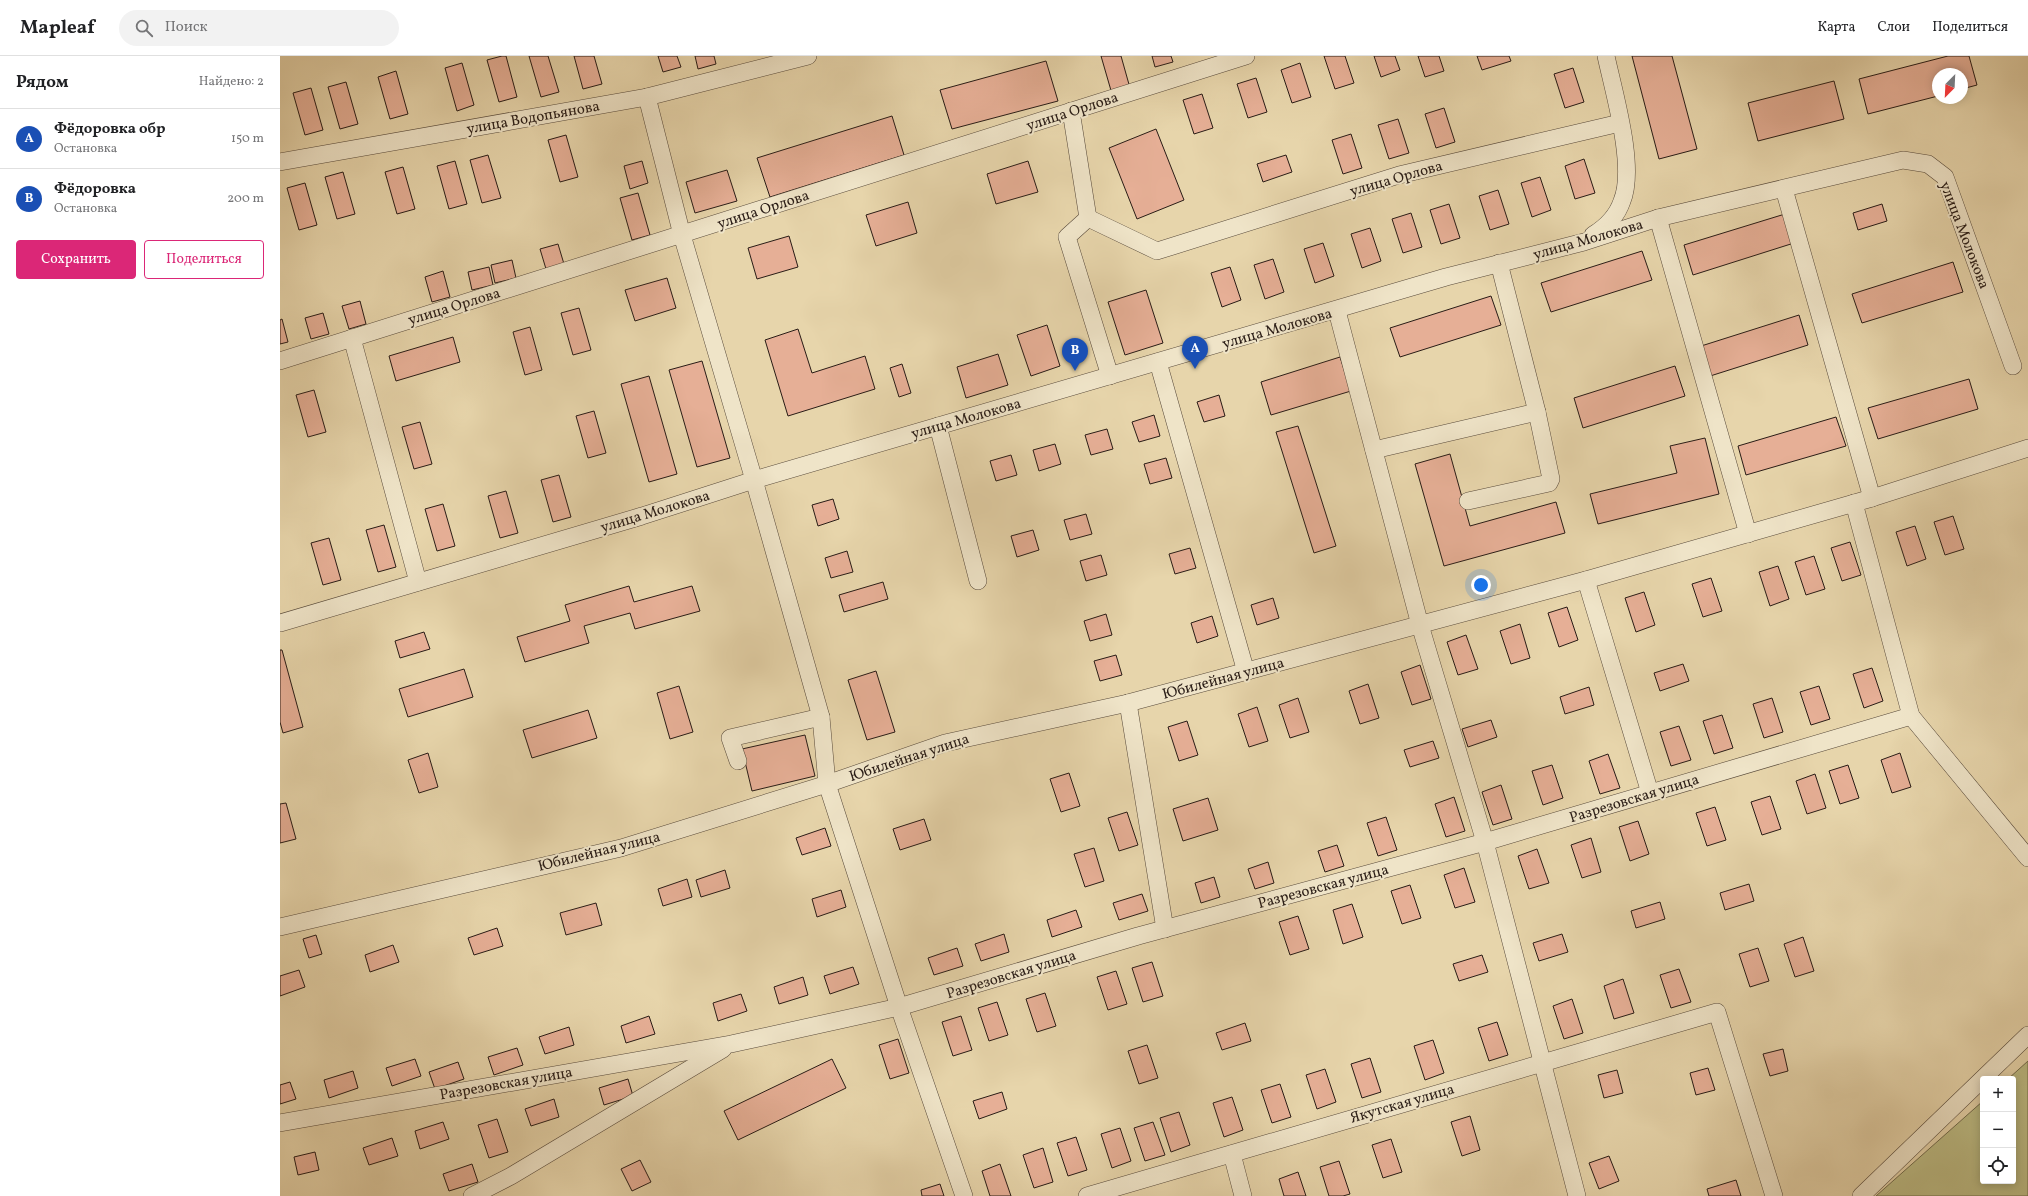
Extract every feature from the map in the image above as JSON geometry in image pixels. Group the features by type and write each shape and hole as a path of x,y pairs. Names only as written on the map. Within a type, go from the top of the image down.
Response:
{"street":[{"name":"улица Водопьянова","path":"280,162 647,97 808,56"},
{"name":"улица Орлова","path":"280,361 1246,56"},
{"path":"1584,242 1607,226 1623,201 1628,164 1606,56"},
{"path":"647,97 682,235 754,480 821,717 828,784 899,1007 964,1196"},
{"path":"1071,111 1088,218 1068,237 1110,376"},
{"name":"улица Орлова","path":"1088,218 1157,251 1399,175 1620,123"},
{"name":"улица Молокова","path":"280,624 642,516 754,480 1498,263 1584,242 1658,218 1903,160 1928,164 1945,177 2013,366"},
{"path":"1784,189 1872,498"},
{"path":"1658,218 1748,534"},
{"path":"1468,501 1549,483 1551,474 1538,412 1498,263"},
{"path":"1337,310 1420,625 1485,842 1577,1196"},
{"path":"352,338 418,582"},
{"path":"1158,362 1246,672"},
{"path":"1374,450 1538,412"},
{"path":"938,426 978,581"},
{"name":"Юбилейная улица","path":"280,927 620,848 828,784 945,743 1128,703 1586,580 1872,498 2028,448"},
{"path":"1854,503 1911,716 2028,858"},
{"path":"1586,580 1650,794"},
{"path":"1128,703 1165,929"},
{"name":"Разрезовская улица","path":"280,1123 731,1044 899,1007 1165,929 1485,842 1911,716"},
{"path":"738,761 730,738 821,717"},
{"name":"Якутская улица","path":"1087,1196 1717,1012 1774,1196"},
{"path":"1861,1196 2028,1035"},
{"name":"Разрезовская улица","path":"472,1196 511,1176 731,1044"},
{"path":"1232,1154 1243,1196"}],"shaded area":[{"path":"2028,1061 2028,1196 1876,1196 1980,1104 1980,1184 2016,1184 2016,1076 2011,1076"}],"building":[{"path":"506,56 517,97 499,102 487,60"},
{"path":"529,56 548,56 559,92 541,97"},
{"path":"574,56 594,56 602,84 583,89"},
{"path":"658,56 677,56 681,67 663,72"},
{"path":"695,56 714,56 716,64 698,69"},
{"path":"1101,56 1121,56 1130,88 1112,94"},
{"path":"1152,56 1171,56 1173,62 1155,67"},
{"path":"1324,56 1345,56 1354,83 1335,89"},
{"path":"1374,56 1395,56 1400,70 1381,77"},
{"path":"1418,56 1439,56 1444,71 1425,77"},
{"path":"1477,56 1509,56 1511,61 1482,70"},
{"path":"1632,56 1672,56 1697,149 1659,159"},
{"path":"1948,56 1969,56 1977,85 1968,87 1968,68 1932,68 1932,98 1868,114 1859,79"},
{"path":"1046,61 1058,101 952,129 940,90"},
{"path":"462,63 474,105 457,111 445,68"},
{"path":"1300,63 1311,97 1292,103 1281,70"},
{"path":"1573,68 1584,102 1565,108 1554,74"},
{"path":"396,71 408,114 390,119 378,77"},
{"path":"1256,78 1267,112 1248,118 1237,84"},
{"path":"1834,81 1844,119 1758,141 1748,103"},
{"path":"346,82 358,124 340,129 328,87"},
{"path":"311,88 323,130 305,135 293,93"},
{"path":"1202,94 1213,128 1194,134 1183,100"},
{"path":"1444,108 1455,142 1436,148 1425,114"},
{"path":"892,116 904,155 770,197 757,158"},
{"path":"1398,119 1409,153 1389,159 1378,125"},
{"path":"1156,129 1184,200 1137,219 1109,148"},
{"path":"1351,134 1362,168 1343,174 1332,140"},
{"path":"566,135 578,177 560,182 548,140"},
{"path":"488,155 501,198 482,203 470,160"},
{"path":"1286,155 1292,172 1263,182 1257,164"},
{"path":"1584,159 1595,193 1575,199 1565,166"},
{"path":"455,161 467,204 449,209 437,166"},
{"path":"642,161 648,183 630,189 624,166"},
{"path":"1028,161 1038,192 996,204 987,174"},
{"path":"403,167 415,209 397,214 385,172"},
{"path":"727,170 737,201 695,213 686,182"},
{"path":"343,172 355,214 337,219 325,177"},
{"path":"1540,177 1551,210 1532,217 1521,183"},
{"path":"305,183 317,225 299,230 287,188"},
{"path":"1498,190 1509,224 1490,230 1479,196"},
{"path":"638,193 650,235 632,240 620,198"},
{"path":"908,202 917,233 876,246 866,215"},
{"path":"1449,204 1460,238 1441,244 1430,210"},
{"path":"1882,204 1887,221 1858,230 1853,213"},
{"path":"1411,213 1422,247 1403,253 1392,219"},
{"path":"1785,214 1794,243 1693,275 1684,245"},
{"path":"1370,228 1381,261 1362,268 1351,234"},
{"path":"789,236 798,267 757,279 748,248"},
{"path":"1323,243 1334,276 1315,283 1304,249"},
{"path":"558,244 564,264 546,269 540,249"},
{"path":"1642,251 1652,280 1551,312 1541,283"},
{"path":"1273,259 1284,292 1265,299 1254,265"},
{"path":"512,260 516,278 495,283 491,265"},
{"path":"1953,262 1963,292 1862,323 1852,294"},
{"path":"489,267 493,285 472,290 468,272"},
{"path":"1230,267 1241,300 1222,307 1211,273"},
{"path":"443,271 450,297 432,302 425,277"},
{"path":"667,278 676,308 635,321 625,290"},
{"path":"1146,290 1163,343 1125,355 1108,302"},
{"path":"1491,296 1501,325 1400,357 1390,328"},
{"path":"360,301 366,324 349,329 342,306"},
{"path":"579,308 591,350 573,355 561,313"},
{"path":"323,313 329,334 311,339 305,318"},
{"path":"1799,315 1808,345 1707,377 1698,347"},
{"path":"282,319 288,342 280,344 280,320"},
{"path":"1047,325 1060,366 1031,376 1017,335"},
{"path":"530,327 542,370 525,375 513,332"},
{"path":"798,329 812,373 865,356 875,389 788,416 765,340"},
{"path":"453,337 460,362 396,381 389,356"},
{"path":"998,354 1008,385 966,398 957,367"},
{"path":"1340,357 1351,391 1271,415 1261,382"},
{"path":"702,361 730,458 697,467 669,370"},
{"path":"902,364 911,393 899,397 890,368"},
{"path":"1675,366 1685,396 1583,428 1574,398"},
{"path":"649,376 677,474 649,482 621,384"},
{"path":"1969,379 1978,409 1878,439 1868,408"},
{"path":"314,390 326,432 308,437 296,395"},
{"path":"1219,395 1225,416 1204,422 1197,402"},
{"path":"594,411 606,453 588,458 576,416"},
{"path":"1154,415 1160,436 1139,442 1132,422"},
{"path":"1836,417 1846,446 1746,475 1738,446"},
{"path":"420,422 432,464 414,469 402,427"},
{"path":"1298,426 1336,546 1314,553 1276,432"},
{"path":"1107,429 1113,449 1091,455 1085,435"},
{"path":"1705,438 1719,494 1598,524 1590,494 1677,473 1670,446"},
{"path":"1055,444 1061,464 1039,471 1033,450"},
{"path":"1450,454 1470,526 1556,502 1565,533 1444,566 1415,464"},
{"path":"1011,455 1017,475 996,481 990,461"},
{"path":"1166,458 1172,478 1150,484 1144,464"},
{"path":"559,475 571,517 553,522 541,480"},
{"path":"506,491 518,533 500,538 488,496"},
{"path":"833,499 839,519 818,526 812,505"},
{"path":"443,504 455,546 437,551 425,509"},
{"path":"1086,514 1092,534 1070,540 1064,520"},
{"path":"1953,516 1964,549 1945,555 1934,522"},
{"path":"384,525 396,567 378,572 366,530"},
{"path":"1915,526 1926,559 1907,566 1896,532"},
{"path":"1033,530 1039,550 1017,557 1011,536"},
{"path":"329,538 341,580 323,585 311,543"},
{"path":"1850,542 1861,575 1842,581 1831,548"},
{"path":"1190,548 1196,568 1175,574 1169,554"},
{"path":"847,551 853,572 831,578 825,558"},
{"path":"1101,555 1107,575 1086,581 1080,561"},
{"path":"1814,556 1825,589 1806,595 1795,562"},
{"path":"1778,566 1789,599 1770,606 1759,572"},
{"path":"1711,578 1722,611 1703,617 1692,584"},
{"path":"883,582 888,599 844,612 839,595"},
{"path":"629,586 634,602 692,586 700,611 635,629 630,613 584,626 589,643 525,662 517,637 570,621 565,605"},
{"path":"1644,592 1655,625 1636,632 1625,598"},
{"path":"1273,598 1279,618 1257,625 1251,605"},
{"path":"1567,607 1578,640 1559,647 1548,613"},
{"path":"1106,614 1112,635 1090,641 1084,621"},
{"path":"1212,616 1218,636 1197,643 1191,623"},
{"path":"1520,624 1530,658 1511,664 1500,631"},
{"path":"424,632 430,649 400,658 395,641"},
{"path":"1466,635 1478,669 1458,675 1447,642"},
{"path":"280,650 282,650 303,727 283,733 280,722"},
{"path":"1116,655 1122,675 1100,681 1094,661"},
{"path":"1683,664 1689,681 1660,691 1654,673"},
{"path":"1420,665 1431,699 1412,705 1401,672"},
{"path":"1872,668 1883,701 1864,708 1853,674"},
{"path":"464,669 473,697 408,717 399,689"},
{"path":"876,671 895,732 867,740 848,680"},
{"path":"1368,684 1379,718 1360,724 1349,691"},
{"path":"679,686 693,732 670,739 657,693"},
{"path":"1819,686 1830,719 1811,725 1800,692"},
{"path":"1589,687 1594,705 1565,714 1560,697"},
{"path":"1298,698 1309,732 1290,738 1279,705"},
{"path":"1772,698 1783,732 1764,738 1753,704"},
{"path":"1257,707 1268,741 1249,747 1238,714"},
{"path":"588,710 597,738 532,758 523,730"},
{"path":"1722,715 1733,748 1714,754 1703,721"},
{"path":"1491,720 1497,737 1468,747 1462,729"},
{"path":"1187,721 1198,755 1179,761 1168,727"},
{"path":"1679,726 1691,760 1671,766 1660,732"},
{"path":"805,735 815,776 752,791 742,749"},
{"path":"1433,741 1439,758 1410,767 1404,750"},
{"path":"428,753 438,787 419,793 408,760"},
{"path":"1900,753 1911,787 1892,793 1881,760"},
{"path":"1608,754 1620,788 1600,794 1589,761"},
{"path":"1552,765 1563,798 1543,805 1532,771"},
{"path":"1848,765 1859,798 1840,804 1829,771"},
{"path":"1069,773 1080,806 1061,812 1050,779"},
{"path":"1815,774 1826,808 1807,814 1796,781"},
{"path":"1501,785 1512,819 1493,825 1482,792"},
{"path":"1770,796 1781,829 1762,835 1751,802"},
{"path":"1454,797 1465,831 1446,837 1435,804"},
{"path":"1208,798 1218,830 1183,841 1173,809"},
{"path":"286,803 296,839 280,843 280,804"},
{"path":"1715,807 1726,840 1707,846 1696,813"},
{"path":"1127,812 1138,845 1119,851 1108,818"},
{"path":"1386,817 1397,850 1378,856 1367,823"},
{"path":"924,819 931,840 900,850 893,829"},
{"path":"1638,821 1649,854 1630,861 1619,827"},
{"path":"825,828 831,846 802,855 796,838"},
{"path":"1591,838 1601,872 1582,878 1571,845"},
{"path":"1337,845 1344,866 1325,872 1318,851"},
{"path":"1094,848 1104,881 1085,887 1074,854"},
{"path":"1537,849 1549,883 1529,889 1518,856"},
{"path":"1268,862 1274,883 1255,889 1248,869"},
{"path":"1464,868 1475,902 1455,908 1444,875"},
{"path":"725,870 730,888 701,897 696,880"},
{"path":"1214,877 1220,897 1201,903 1195,883"},
{"path":"687,879 692,897 663,906 658,889"},
{"path":"1749,884 1754,901 1725,910 1720,893"},
{"path":"1410,885 1421,918 1402,924 1391,891"},
{"path":"841,890 846,907 817,917 812,899"},
{"path":"1142,894 1148,911 1119,920 1113,903"},
{"path":"1660,902 1665,919 1636,928 1631,911"},
{"path":"596,903 602,925 566,935 560,913"},
{"path":"1352,904 1363,937 1343,944 1333,910"},
{"path":"1076,910 1082,927 1052,937 1047,920"},
{"path":"1298,916 1309,949 1290,955 1279,922"},
{"path":"497,928 503,946 474,955 468,938"},
{"path":"1004,934 1009,952 981,961 975,944"},
{"path":"1562,934 1568,952 1539,961 1533,943"},
{"path":"316,935 322,954 309,958 303,939"},
{"path":"1803,937 1814,971 1795,977 1784,944"},
{"path":"393,945 399,962 370,972 365,955"},
{"path":"957,948 963,966 934,975 928,958"},
{"path":"1758,948 1769,981 1750,987 1739,954"},
{"path":"1482,955 1488,972 1459,981 1453,964"},
{"path":"1152,962 1163,996 1143,1002 1132,968"},
{"path":"853,967 859,984 830,994 824,976"},
{"path":"1679,969 1691,1002 1671,1008 1660,975"},
{"path":"299,970 305,987 280,996 280,976"},
{"path":"1116,971 1127,1004 1108,1010 1097,977"},
{"path":"803,977 808,995 779,1004 774,987"},
{"path":"1623,979 1634,1013 1614,1019 1604,986"},
{"path":"1045,993 1056,1026 1037,1032 1026,999"},
{"path":"741,994 747,1011 718,1021 713,1003"},
{"path":"1572,999 1583,1033 1564,1039 1553,1006"},
{"path":"997,1002 1008,1035 989,1041 978,1008"},
{"path":"649,1016 655,1034 626,1043 621,1026"},
{"path":"961,1016 972,1050 953,1056 942,1022"},
{"path":"1497,1022 1508,1055 1489,1061 1478,1028"},
{"path":"1245,1023 1251,1041 1222,1050 1216,1033"},
{"path":"569,1027 574,1045 545,1054 539,1037"},
{"path":"898,1039 909,1073 890,1079 879,1045"},
{"path":"1433,1040 1444,1073 1425,1080 1414,1046"},
{"path":"1147,1045 1158,1078 1139,1084 1128,1051"},
{"path":"517,1048 523,1065 494,1075 488,1057"},
{"path":"1783,1049 1788,1071 1770,1076 1763,1054"},
{"path":"1370,1058 1381,1092 1362,1098 1351,1064"},
{"path":"415,1059 421,1076 392,1086 386,1068"},
{"path":"832,1059 846,1088 738,1140 724,1111"},
{"path":"458,1062 464,1079 435,1089 429,1072"},
{"path":"1708,1068 1715,1090 1696,1095 1690,1073"},
{"path":"1325,1069 1336,1102 1317,1109 1306,1075"},
{"path":"1617,1070 1623,1093 1604,1098 1598,1075"},
{"path":"353,1071 358,1088 329,1098 324,1080"},
{"path":"628,1079 633,1096 604,1105 599,1088"},
{"path":"290,1082 296,1099 280,1104 280,1085"},
{"path":"1280,1084 1291,1117 1272,1123 1261,1090"},
{"path":"1002,1092 1007,1109 979,1119 973,1101"},
{"path":"1232,1097 1243,1130 1224,1137 1213,1103"},
{"path":"554,1099 559,1117 531,1126 525,1109"},
{"path":"1179,1112 1190,1145 1171,1152 1160,1118"},
{"path":"1470,1116 1480,1150 1462,1156 1451,1122"},
{"path":"497,1119 508,1152 489,1158 478,1125"},
{"path":"443,1122 449,1139 420,1149 415,1131"},
{"path":"1153,1122 1165,1155 1145,1161 1134,1128"},
{"path":"1120,1128 1131,1161 1112,1168 1101,1134"},
{"path":"1076,1137 1087,1170 1068,1176 1057,1143"},
{"path":"392,1138 398,1156 369,1165 363,1148"},
{"path":"1391,1139 1402,1172 1383,1178 1372,1145"},
{"path":"1043,1148 1053,1182 1034,1188 1023,1155"},
{"path":"315,1152 319,1170 298,1175 294,1157"},
{"path":"1609,1156 1619,1181 1599,1189 1589,1163"},
{"path":"640,1160 651,1182 632,1191 621,1169"},
{"path":"1339,1161 1350,1194 1343,1196 1329,1196 1320,1167"},
{"path":"472,1164 478,1182 449,1191 443,1174"},
{"path":"1000,1164 1011,1196 990,1196 982,1171"},
{"path":"1298,1172 1306,1196 1284,1196 1279,1179"},
{"path":"1736,1180 1741,1196 1709,1196 1707,1189"},
{"path":"940,1184 944,1196 922,1196 921,1190"}],"place":[{"name":"Фёдоровка обр","path":"1195,369"},
{"name":"Фёдоровка","path":"1075,371"}]}
